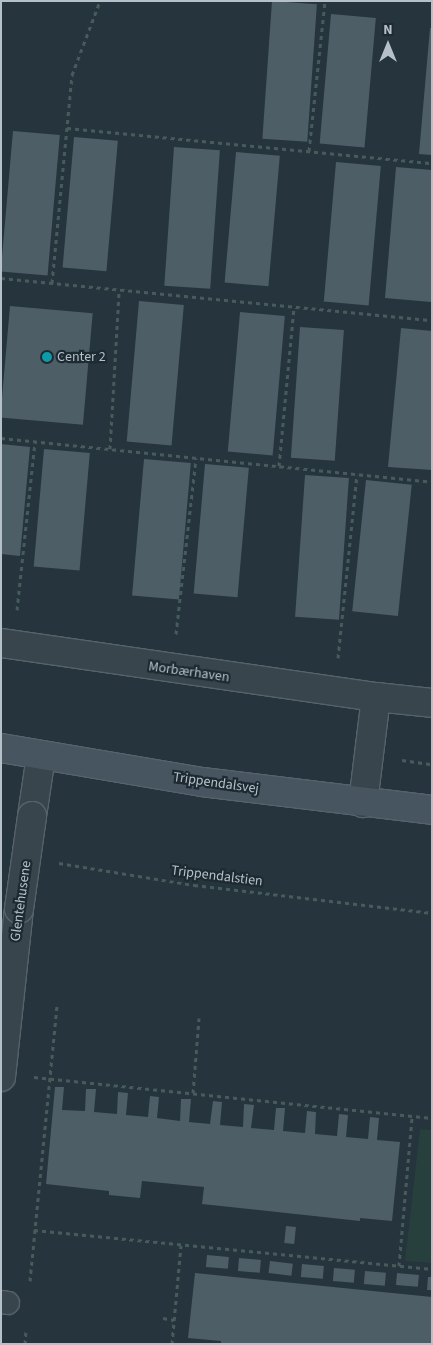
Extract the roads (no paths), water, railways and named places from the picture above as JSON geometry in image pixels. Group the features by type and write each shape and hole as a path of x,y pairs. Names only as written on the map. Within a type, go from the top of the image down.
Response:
{"street":[{"name":"Morbærhaven","path":"7,644 172,670 432,703"},
{"path":"363,802 376,697"},
{"name":"Trippendalsvej","path":"1,748 202,782 432,810"},
{"name":"Glentehusene","path":"1,1075 19,910 41,756"}],"place":[{"name":"Center 2","path":"47,357"}]}
